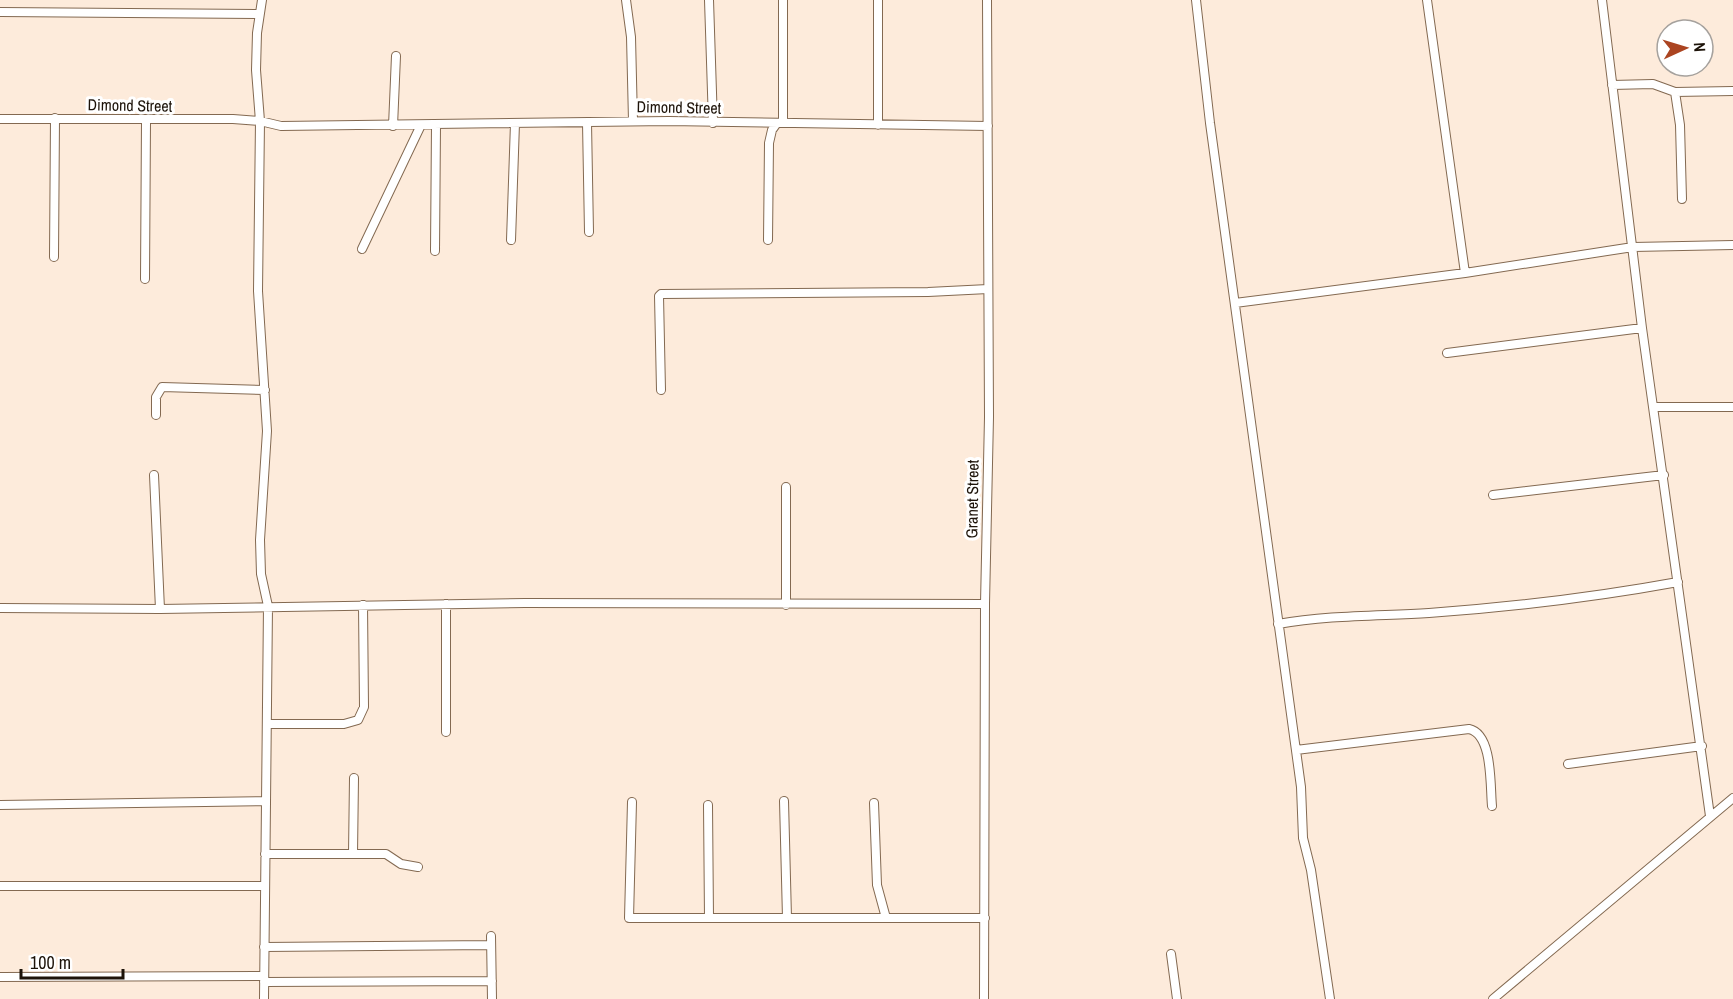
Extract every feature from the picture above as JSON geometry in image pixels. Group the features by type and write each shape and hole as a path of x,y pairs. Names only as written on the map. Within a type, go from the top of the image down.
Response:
{"street":[{"path":"262,0 255,70 260,121 258,291 266,442 260,551 261,574 268,606 264,999"},
{"path":"626,0 633,121"},
{"path":"709,0 713,123"},
{"path":"768,240 769,143 771,130 780,123 783,0"},
{"path":"878,0 878,125"},
{"name":"Granet Street","path":"984,999 988,289 987,0"},
{"path":"1196,0 1301,787 1303,838 1312,878 1330,999"},
{"path":"1427,0 1465,273"},
{"path":"1602,0 1642,328 1710,816"},
{"path":"0,12 259,14"},
{"path":"393,126 396,56"},
{"path":"1612,85 1653,84 1675,92 1733,91"},
{"path":"1675,92 1680,125 1682,199"},
{"path":"54,257 56,118"},
{"name":"Dimond Street","path":"0,119 260,121 281,126 370,127 421,124 633,121 988,126"},
{"path":"145,279 147,121"},
{"path":"511,240 515,123"},
{"path":"587,123 589,232"},
{"path":"362,249 421,124"},
{"path":"435,251 436,125"},
{"path":"1235,303 1465,273 1633,247 1733,245"},
{"path":"660,390 659,297 661,294 928,292 988,289"},
{"path":"1447,353 1642,328"},
{"path":"156,416 156,397 162,387 265,390"},
{"path":"1653,407 1733,407"},
{"path":"154,474 160,609"},
{"path":"1493,495 1664,475"},
{"path":"786,487 786,605"},
{"path":"1278,624 1308,619 1430,613 1525,604 1678,582"},
{"path":"0,608 160,609 446,604 985,604"},
{"path":"446,604 446,732"},
{"path":"267,724 344,724 358,720 363,707 363,605"},
{"path":"1296,750 1475,730 1482,737 1488,757 1492,807"},
{"path":"1568,764 1702,746"},
{"path":"353,854 354,778"},
{"path":"1492,999 1733,798"},
{"path":"0,805 266,801"},
{"path":"784,801 787,918"},
{"path":"632,802 629,918 985,918"},
{"path":"874,803 877,885 886,918"},
{"path":"708,805 709,918"},
{"path":"266,854 386,855 401,864 418,867"},
{"path":"0,886 265,886"},
{"path":"491,936 492,999"},
{"path":"264,947 491,945"},
{"path":"1171,954 1177,999"},
{"path":"0,977 492,981"}]}
